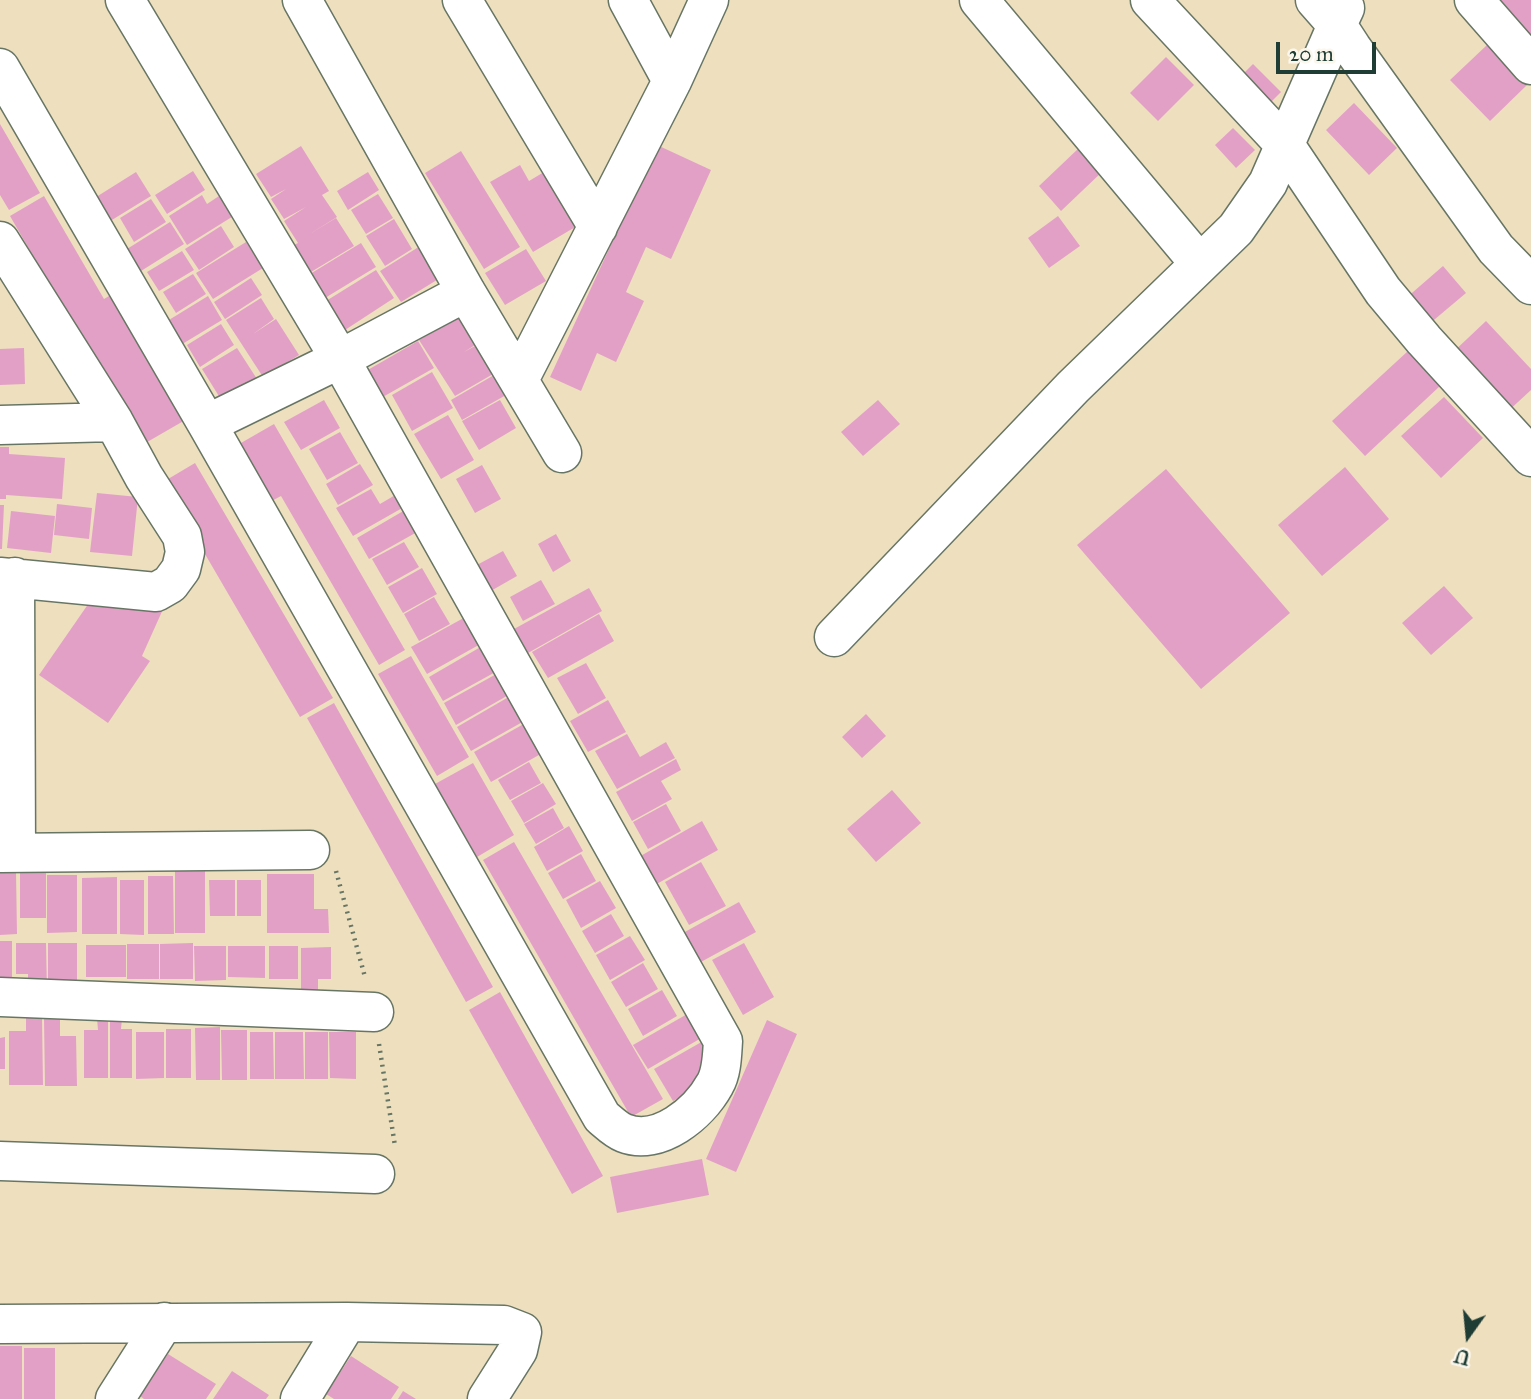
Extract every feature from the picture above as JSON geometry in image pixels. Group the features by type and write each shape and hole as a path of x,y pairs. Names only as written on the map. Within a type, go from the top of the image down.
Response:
{"street":[{"path":"0,68 207,424 602,1117 624,1133 647,1136 670,1130 698,1107 716,1083 722,1062 723,1041 340,359 125,0"},
{"path":"302,0 466,292 562,453"},
{"path":"462,0 598,227"},
{"path":"628,0 672,81"},
{"path":"519,380 672,81 709,0"},
{"path":"979,0 1200,264"},
{"path":"1150,0 1285,145 1383,291 1424,340 1526,439"},
{"path":"1475,0 1531,65"},
{"path":"834,637 1073,387 1236,229 1268,183 1285,145 1334,8"},
{"path":"1334,8 1374,80 1496,249 1531,285"},
{"path":"5,259 114,422 144,477 182,536 185,552 181,569 170,584 156,592 7,577 8,853 310,850"},
{"path":"207,424 340,359 466,292"},
{"path":"0,425 114,422"},
{"path":"0,997 374,1012"},
{"path":"0,1161 374,1174"},
{"path":"115,1399 164,1322"},
{"path":"300,1399 347,1322"},
{"path":"0,1324 347,1322 504,1325 522,1332 518,1350 487,1399"}],"building":[{"path":"1496,0 1531,0 1531,39"},
{"path":"1487,45 1527,85 1490,121 1450,80"},
{"path":"1166,57 1194,85 1158,121 1130,93"},
{"path":"1253,64 1281,92 1260,113 1232,85"},
{"path":"1354,103 1397,148 1369,175 1326,130"},
{"path":"0,124 40,193 9,210 0,195"},
{"path":"1233,128 1255,150 1236,168 1215,145"},
{"path":"657,145 711,170 671,259 646,247 626,292 644,301 616,362 597,353 581,391 550,377"},
{"path":"301,146 329,191 322,195 337,217 308,235 336,218 354,246 311,272 294,245 298,243 284,221 306,207 284,219 271,199 286,189 271,197 256,174"},
{"path":"1080,147 1103,171 1061,211 1039,186"},
{"path":"461,151 520,247 484,269 425,173"},
{"path":"520,165 529,181 544,172 577,226 533,252 490,182"},
{"path":"193,171 205,190 167,214 155,195"},
{"path":"136,172 151,196 107,223 93,199"},
{"path":"368,172 379,190 348,210 337,191"},
{"path":"222,194 235,215 187,245 169,216 202,195 207,204"},
{"path":"378,194 393,218 366,234 351,210"},
{"path":"44,196 104,299 114,293 187,419 142,445 10,216"},
{"path":"151,199 166,222 134,242 120,218"},
{"path":"1058,216 1080,246 1049,268 1028,238"},
{"path":"394,219 412,249 385,266 366,236"},
{"path":"170,222 184,244 141,271 127,249"},
{"path":"221,226 234,247 199,270 185,249"},
{"path":"246,242 263,268 213,299 196,273"},
{"path":"361,243 376,267 325,298 310,274"},
{"path":"425,243 445,275 401,302 380,271"},
{"path":"526,249 546,281 505,305 485,273"},
{"path":"182,251 194,270 159,291 147,272"},
{"path":"1443,266 1466,293 1428,325 1405,299"},
{"path":"376,270 394,298 345,330 326,301"},
{"path":"193,274 206,294 176,313 163,292"},
{"path":"251,278 262,295 225,319 214,302"},
{"path":"208,296 222,320 179,346 164,323"},
{"path":"261,298 274,319 253,334 276,319 299,355 263,377 226,320"},
{"path":"467,313 483,340 464,352 484,341 500,370 455,396 419,340"},
{"path":"1486,321 1531,369 1531,390 1505,414 1450,355"},
{"path":"221,324 234,345 200,367 187,345"},
{"path":"418,341 434,368 381,398 366,371"},
{"path":"24,348 25,384 0,385 0,349"},
{"path":"237,348 257,379 222,401 202,369"},
{"path":"1408,351 1440,386 1365,456 1332,421"},
{"path":"501,371 513,391 462,420 451,400"},
{"path":"432,372 453,408 412,431 392,395"},
{"path":"1444,397 1483,438 1441,478 1401,436"},
{"path":"324,400 340,428 301,450 284,422"},
{"path":"500,400 516,428 479,450 462,421"},
{"path":"878,400 900,424 863,456 841,432"},
{"path":"448,415 474,460 441,479 414,434"},
{"path":"274,424 405,650 379,665 281,496 266,504 234,447"},
{"path":"340,432 358,463 327,480 309,449"},
{"path":"0,447 9,447 9,454 65,458 62,499 6,495 6,499 0,499"},
{"path":"195,463 333,698 300,717 163,482"},
{"path":"360,464 373,485 338,505 326,484"},
{"path":"482,465 501,499 475,513 456,479"},
{"path":"1345,467 1389,519 1322,576 1278,525"},
{"path":"1166,469 1290,613 1201,689 1077,545"},
{"path":"371,489 380,504 397,494 404,507 353,536 336,508"},
{"path":"97,493 138,497 132,556 90,552"},
{"path":"57,504 92,508 89,539 54,535"},
{"path":"0,505 4,505 2,549 0,549"},
{"path":"405,510 417,532 369,559 357,538"},
{"path":"11,511 55,516 51,553 7,548"},
{"path":"556,534 571,561 553,572 538,544"},
{"path":"404,542 419,567 387,585 372,559"},
{"path":"503,551 517,576 489,592 475,566"},
{"path":"422,568 437,594 403,613 388,587"},
{"path":"541,580 555,604 523,621 510,597"},
{"path":"1444,586 1473,618 1431,655 1402,623"},
{"path":"589,588 602,611 528,653 514,629"},
{"path":"434,597 450,624 419,641 404,614"},
{"path":"91,600 164,607 142,656 150,661 108,723 39,675"},
{"path":"599,614 614,641 548,678 532,652"},
{"path":"469,615 484,642 427,674 411,647"},
{"path":"484,645 499,670 443,701 429,677"},
{"path":"411,656 469,757 437,776 378,674"},
{"path":"586,663 606,698 578,714 557,678"},
{"path":"500,672 512,693 456,725 444,703"},
{"path":"512,695 526,720 471,751 457,727"},
{"path":"608,700 626,732 588,752 570,721"},
{"path":"334,703 493,987 466,1002 307,718"},
{"path":"866,714 886,736 862,758 842,737"},
{"path":"529,721 546,751 491,782 474,752"},
{"path":"627,734 640,757 666,742 675,758 617,789 595,751"},
{"path":"676,759 681,770 661,781 672,799 632,821 616,792"},
{"path":"529,762 541,783 510,800 498,780"},
{"path":"473,763 514,835 477,857 435,784"},
{"path":"543,783 556,804 524,823 511,801"},
{"path":"892,790 921,823 876,862 847,829"},
{"path":"666,804 681,831 648,849 633,822"},
{"path":"553,808 564,828 536,844 524,824"},
{"path":"702,821 718,850 653,886 637,858"},
{"path":"569,826 583,851 547,871 534,847"},
{"path":"514,842 663,1099 631,1117 483,860"},
{"path":"581,854 596,881 563,899 548,873"},
{"path":"701,862 726,906 689,925 665,882"},
{"path":"175,866 205,866 205,933 175,933"},
{"path":"20,868 46,868 46,918 20,918"},
{"path":"0,872 16,872 17,934 0,935"},
{"path":"267,874 314,874 314,909 328,909 329,933 267,933"},
{"path":"47,875 77,875 77,932 47,933"},
{"path":"148,876 173,876 174,934 148,934"},
{"path":"117,877 117,934 82,934 82,878"},
{"path":"120,880 144,880 144,935 120,934"},
{"path":"209,880 235,880 235,916 210,916"},
{"path":"237,880 261,880 261,916 237,916"},
{"path":"600,881 616,908 581,928 566,900"},
{"path":"739,902 756,932 699,963 683,933"},
{"path":"611,914 624,936 595,953 582,931"},
{"path":"630,936 645,960 610,980 596,955"},
{"path":"0,941 12,941 12,994 0,994"},
{"path":"16,943 46,943 47,993 28,994 28,974 16,974"},
{"path":"48,943 77,943 77,980 62,980 62,994 48,994"},
{"path":"193,943 193,979 160,979 160,944"},
{"path":"744,943 774,997 743,1015 712,960"},
{"path":"127,944 159,944 159,979 127,979"},
{"path":"86,945 126,945 126,977 86,977"},
{"path":"194,946 226,946 226,980 195,981"},
{"path":"228,946 265,946 265,978 228,977"},
{"path":"269,946 298,946 298,979 269,979"},
{"path":"331,947 331,979 318,979 318,993 301,993 301,948"},
{"path":"643,963 658,989 626,1007 611,982"},
{"path":"662,990 677,1016 643,1036 628,1009"},
{"path":"500,992 603,1176 572,1194 469,1010"},
{"path":"689,1013 703,1037 648,1069 633,1045"},
{"path":"42,1017 43,1085 9,1085 9,1031 26,1031 26,1018"},
{"path":"97,1018 108,1019 108,1078 84,1078 84,1030 98,1030"},
{"path":"44,1019 60,1019 60,1036 76,1036 77,1086 45,1086"},
{"path":"110,1019 122,1019 121,1029 132,1029 132,1078 110,1078"},
{"path":"767,1020 797,1034 736,1172 706,1159"},
{"path":"220,1027 220,1080 196,1080 195,1028"},
{"path":"166,1029 191,1029 191,1078 166,1078"},
{"path":"221,1030 247,1030 247,1080 222,1080"},
{"path":"136,1032 164,1032 164,1078 136,1079"},
{"path":"250,1032 273,1032 274,1079 250,1079"},
{"path":"275,1032 303,1032 304,1079 275,1079"},
{"path":"305,1032 328,1032 328,1079 305,1079"},
{"path":"329,1032 356,1032 356,1079 330,1078"},
{"path":"5,1037 5,1069 0,1069 0,1038"},
{"path":"705,1040 700,1086 673,1101 654,1069"},
{"path":"702,1159 709,1195 617,1213 610,1177"},
{"path":"0,1346 22,1346 22,1399 0,1399"},
{"path":"24,1348 55,1348 55,1399 24,1399"},
{"path":"168,1354 216,1384 206,1399 144,1399 140,1396"},
{"path":"351,1356 399,1387 391,1399 334,1399 326,1394"},
{"path":"232,1371 269,1395 266,1399 213,1399"},
{"path":"403,1391 416,1399 398,1399"}]}
